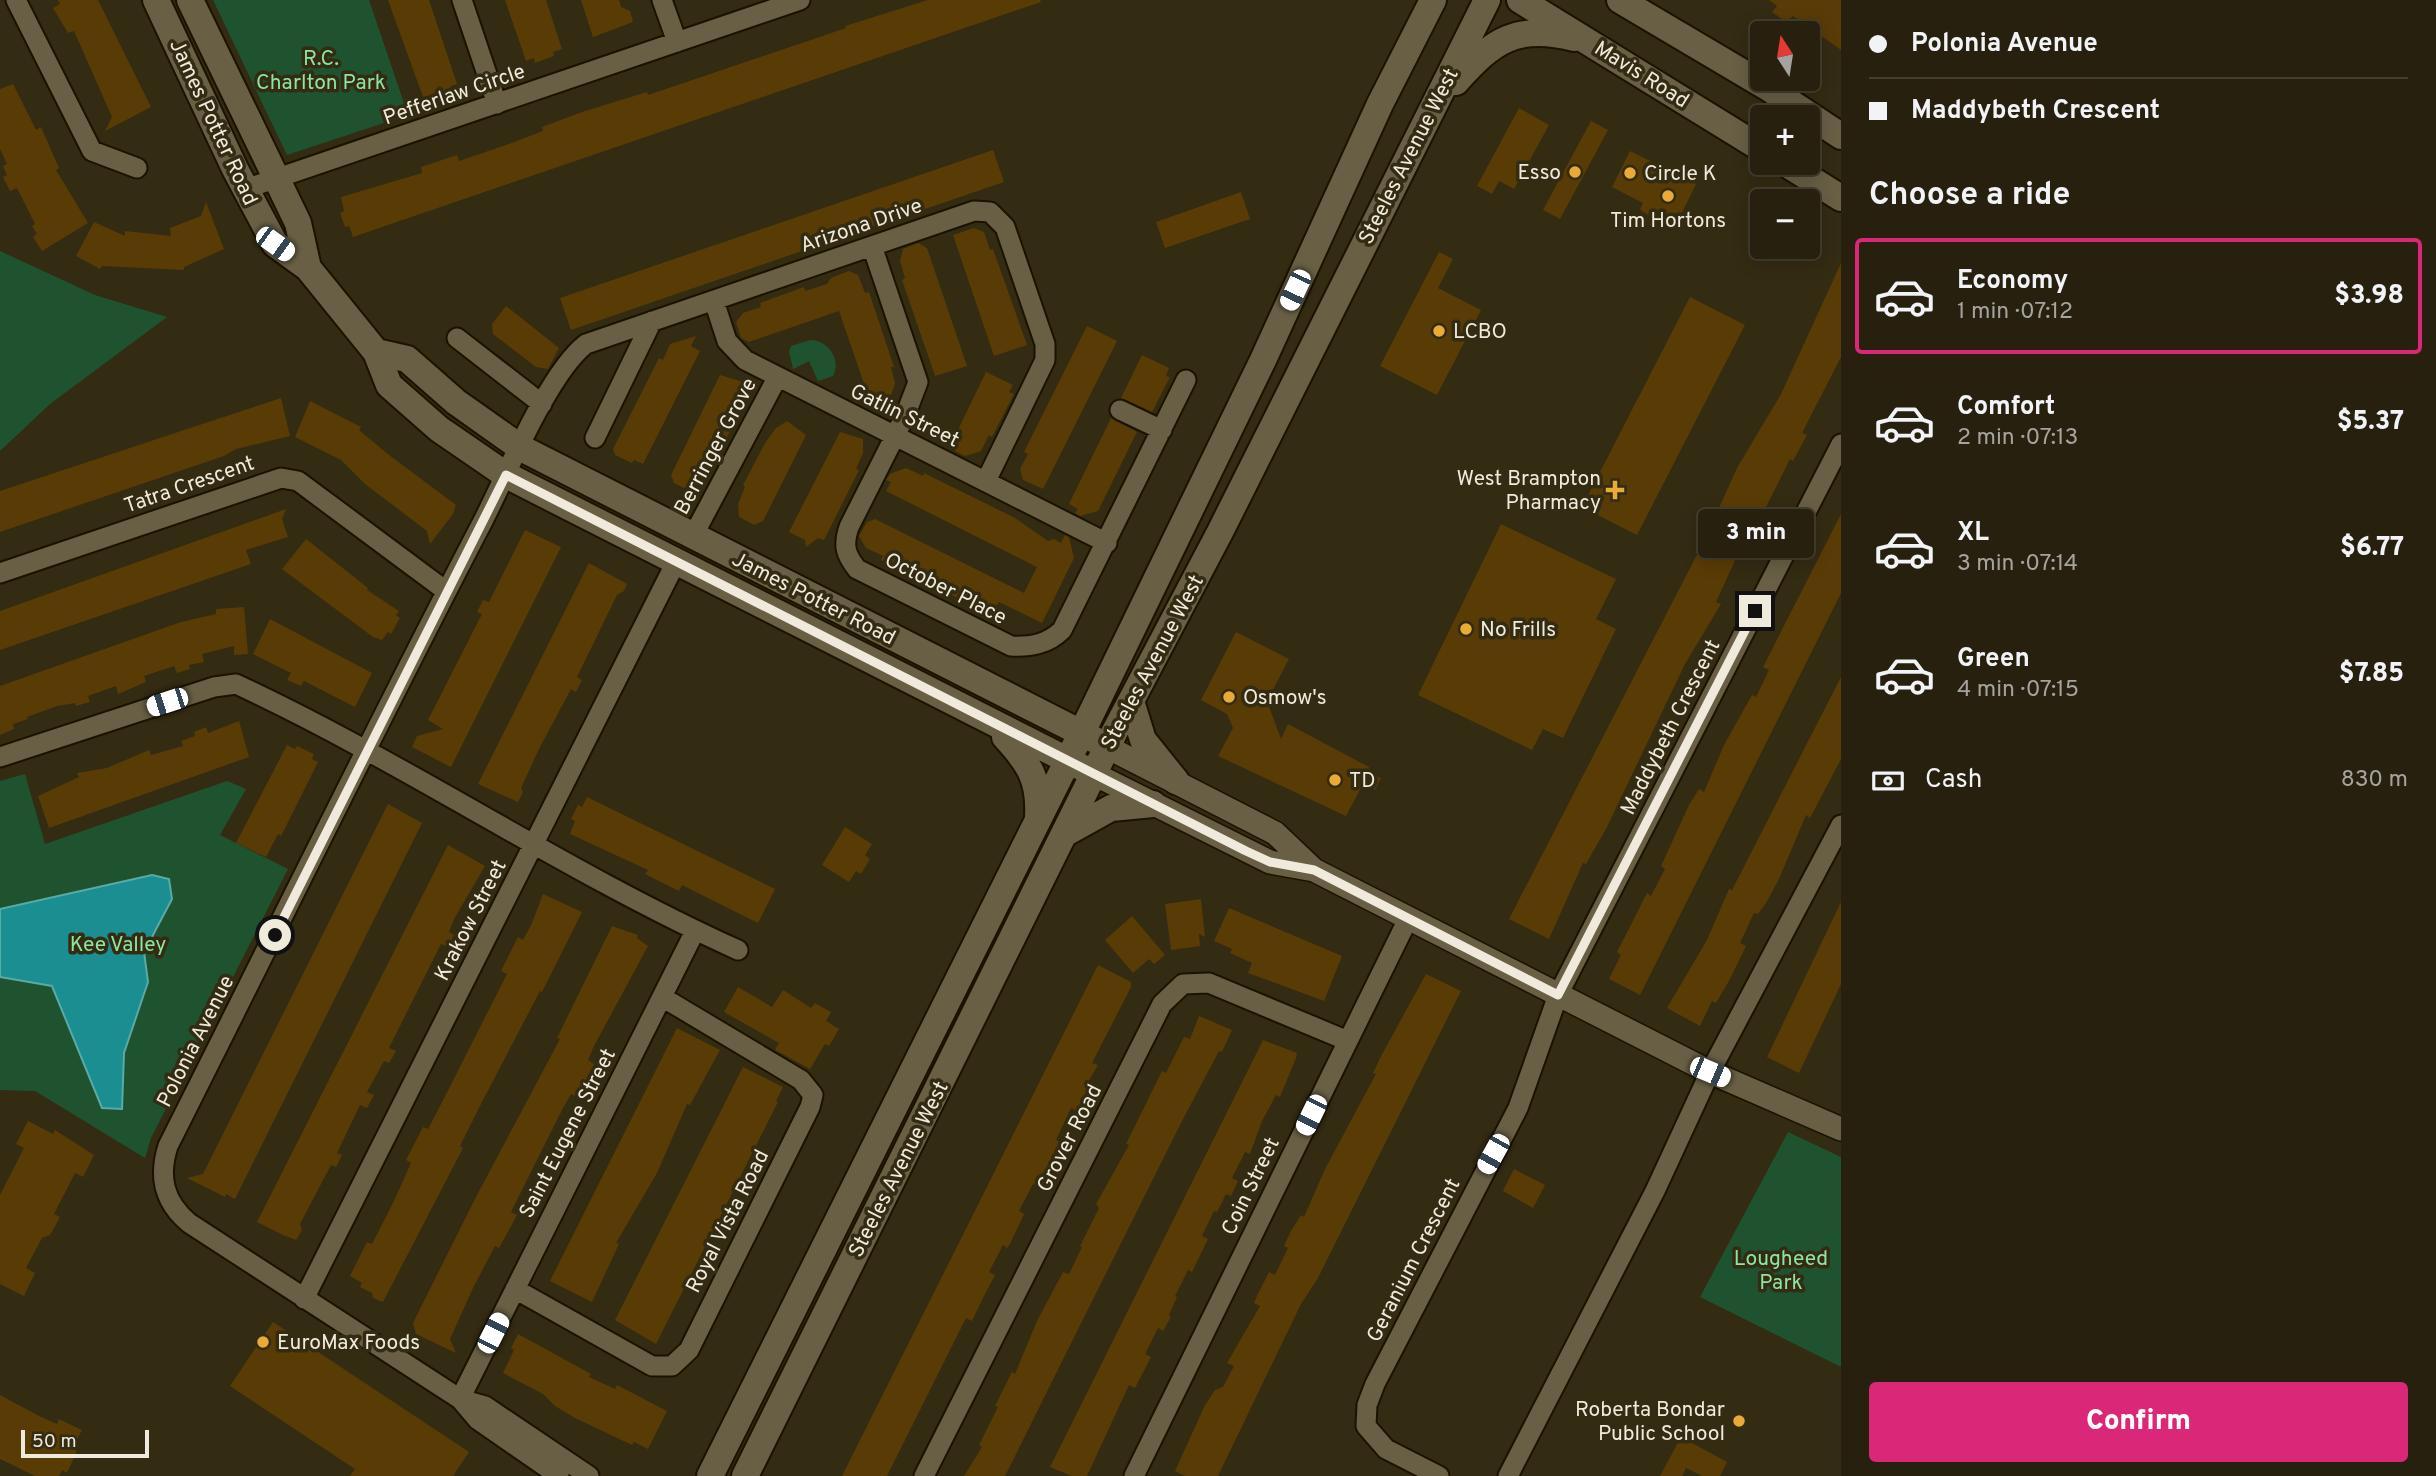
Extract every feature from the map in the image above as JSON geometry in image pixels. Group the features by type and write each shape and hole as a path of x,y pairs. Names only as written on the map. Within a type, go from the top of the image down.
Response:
{"main road":[{"name":"James Potter Road","path":"156,0 245,189 275,244 308,268 376,352 389,385 439,429 506,475 1094,774"},
{"name":"James Potter Road","path":"190,0 298,223 308,268"},
{"path":"1410,0 1416,36"},
{"name":"Steeles Avenue West","path":"710,1476 1035,827 1263,360 1380,104 1433,0"},
{"name":"Steeles Avenue West","path":"745,1476 1107,747 1487,0"},
{"name":"Mavis Road","path":"1520,0 1750,142"},
{"path":"1620,0 1767,87 1841,136"},
{"path":"1432,110 1481,53 1503,40 1546,31 1592,43"},
{"path":"1804,175 1841,198"},
{"name":"James Potter Road","path":"376,352 407,359 456,402 521,447 1018,701 1082,731 1107,747"},
{"path":"1018,701 1044,709 1072,704 1088,695 1116,661"},
{"path":"1132,701 1143,740 1176,781"},
{"path":"994,725 1024,758 1036,779 1039,795 1035,827"},
{"path":"1066,833 1111,808 1153,804"}],"street":[{"path":"16,0 92,151 137,168"},
{"path":"462,0 497,104"},
{"path":"662,0 677,42"},
{"name":"Pefferlaw Circle","path":"245,189 800,0"},
{"name":"Arizona Drive","path":"521,447 542,404 573,354 586,344 974,211 990,212 1005,227 1045,344 1045,360 986,481"},
{"path":"872,246 918,382 896,436"},
{"name":"Gatlin Street","path":"714,301 726,341 734,352 777,378 1107,543"},
{"path":"595,438 652,321"},
{"path":"457,338 542,404"},
{"name":"Berringer Grove","path":"693,536 777,378"},
{"name":"October Place","path":"896,436 844,543 847,557 857,569 1011,646 1028,647 1055,637 1062,630 1186,380"},
{"path":"1120,410 1161,430"},
{"name":"Maddybeth Crescent","path":"1558,995 1841,443"},
{"path":"446,591 521,447"},
{"name":"Tatra Crescent","path":"0,573 281,478 298,481 446,591"},
{"name":"Krakow Street","path":"304,1299 676,562"},
{"name":"Polonia Avenue","path":"446,591 168,1146 162,1170 164,1187 182,1216 304,1299 460,1399 478,1420 559,1476"},
{"path":"0,757 214,687 236,684 368,750 533,846 695,931 738,950"},
{"path":"1107,747 1275,833 1314,870"},
{"path":"1094,774 1270,862 1314,870 1710,1072 1841,1129"},
{"path":"1508,1476 1655,1191 1710,1072 1841,825"},
{"name":"Coin Street","path":"1134,1476 1409,917"},
{"name":"Saint Eugene Street","path":"460,1399 695,931"},
{"name":"Grover Road","path":"924,1476 1162,1004 1172,992 1183,985 1209,983 1348,1041"},
{"name":"Geranium Crescent","path":"1439,1476 1386,1450 1366,1426 1367,1405 1375,1384 1518,1108 1558,995"},
{"name":"Royal Vista Road","path":"515,1289 652,1366 673,1366 689,1350 810,1107 813,1095 801,1080 662,997"},
{"name":"Polonia Avenue","path":"460,1399 485,1406 589,1476"}],"green space":[{"name":"R.C. Charlton Park","path":"213,0 369,0 408,115 287,155"},
{"path":"0,251 95,295 167,317 50,404 0,451"},
{"path":"810,340 822,343 831,351 836,363 833,376 818,381 809,361 793,369 789,351 791,346"},
{"name":"Kee Valley","path":"25,774 45,844 227,781 246,789 220,835 288,869 151,1138 145,1158 35,1091 0,1090 0,781"},
{"name":"Lougheed Park","path":"1788,1132 1841,1157 1841,1367 1700,1297"}],"water":[{"path":"152,875 169,879 172,899 144,952 148,982 124,1053 122,1109 102,1108 52,986 0,977 0,909"}],"building":[{"path":"58,0 98,0 151,107 105,131 112,117 74,31 68,33 53,8 60,4"},
{"path":"388,0 429,0 457,84 451,86 449,91 423,97"},
{"path":"505,0 546,0 562,49 553,52 554,56 535,63 534,58 526,61"},
{"path":"581,0 619,0 621,7 630,11 633,22 593,37"},
{"path":"928,0 1041,2 353,237 349,226 345,227 340,213 344,211 341,197 422,173 421,167 457,155 459,161 503,146 582,112 647,92 648,95"},
{"path":"1769,0 1841,0 1841,50 1820,35 1820,21 1800,21 1793,16 1785,21 1772,12 1777,6"},
{"path":"13,84 36,130 41,127 59,168 56,170 88,223 42,251 33,237 37,234 32,226 35,224 17,188 10,191 3,177 7,175 3,166 7,164 0,149 0,89"},
{"path":"1519,108 1549,125 1514,189 1499,181 1492,194 1477,186"},
{"path":"1591,121 1608,130 1560,219 1543,210"},
{"path":"993,150 1004,182 571,330 560,298"},
{"path":"1630,151 1696,184 1675,227 1643,212 1640,209 1643,203 1612,187"},
{"path":"1241,192 1250,219 1165,248 1156,222"},
{"path":"206,202 224,249 184,267 184,270 102,266 100,269 76,256 94,222 125,236 125,231 171,236 170,228 201,216"},
{"path":"974,228 984,232 990,250 993,249 1027,345 994,356 953,235"},
{"path":"918,243 927,248 967,366 935,376 902,280 905,278 900,261 903,249"},
{"path":"1439,252 1453,259 1438,288 1481,310 1437,395 1380,366"},
{"path":"1841,263 1841,357 1802,433 1807,435 1793,461 1790,459 1759,521 1754,519 1716,602 1721,604 1685,664 1607,827 1586,864 1583,863 1549,939 1509,919 1704,541 1737,468 1781,394"},
{"path":"849,271 858,275 865,293 869,292 894,367 891,367 895,383 890,398 881,402 879,398 870,401 839,311 749,342 741,338 736,322 743,313 761,307 760,303 804,287 805,291 827,284 831,278"},
{"path":"1690,297 1745,325 1637,535 1582,507"},
{"path":"506,306 559,348 548,369 536,367 493,334 492,324"},
{"path":"1087,326 1117,341 1043,489 1023,480 1020,469 1028,454 1024,452"},
{"path":"696,336 691,346 700,351 643,464 634,460 632,463 615,455 613,449 659,358 663,360 670,344"},
{"path":"1142,355 1169,368 1166,376 1170,377 1152,412 1121,398"},
{"path":"986,372 1013,385 1009,392 1014,394 992,437 989,435 981,451 965,456 955,451 952,442"},
{"path":"720,375 743,382 740,395 743,397 736,412 739,413 718,456 715,454 700,482 696,480 693,486 684,488 674,483 671,475"},
{"path":"281,398 290,436 236,449 224,456 0,532 0,491"},
{"path":"310,401 361,427 359,430 389,455 456,505 453,514 430,544 427,531 365,484 341,460 295,437"},
{"path":"1111,418 1137,432 1098,511 1080,516 1075,513 1078,509 1069,504"},
{"path":"787,421 806,435 763,521 754,525 739,517 738,504 745,487 743,485 765,443 776,428"},
{"path":"840,432 863,439 863,453 856,469 859,470 824,540 818,538 806,547 805,540 789,532"},
{"path":"906,468 923,476 924,473 1015,518 1048,541 1054,539 1061,543 1065,535 1069,537 1074,558 1042,623 999,602 990,614 881,560 883,556 866,548 859,536 867,522 875,519 1024,593 1037,567 886,491 891,482 886,480 890,474"},
{"path":"286,509 282,519 288,537 246,550 251,564 0,650 0,611"},
{"path":"1841,514 1841,593 1640,995 1609,979 1621,955 1617,952 1647,893 1651,896 1665,869 1661,866 1689,805 1699,789 1704,792 1724,745 1752,695 1756,697 1769,670 1763,667"},
{"path":"1501,524 1616,579 1596,619 1616,629 1563,738 1543,729 1532,750 1418,695"},
{"path":"525,530 561,547 451,767 412,747 417,736 443,729 428,720 482,614 477,612 483,600 489,602"},
{"path":"306,539 368,588 367,590 399,611 396,615 400,618 391,634 388,632 382,640 373,637 282,569"},
{"path":"589,563 627,584 624,591 617,595 577,677 582,680 576,692 571,689 539,749 521,788 523,792 518,802 478,784"},
{"path":"244,607 248,654 234,655 234,646 202,654 204,662 189,665 190,669 177,673 174,666 144,676 146,682 118,694 116,686 88,696 90,702 76,706 75,703 57,706 13,724 14,729 0,735 0,686 181,622 216,614 216,609"},
{"path":"270,619 372,673 355,707 304,681 301,686 287,680 291,673 253,654"},
{"path":"1236,632 1289,659 1267,701 1281,739 1288,724 1369,767 1369,772 1381,778 1375,790 1363,784 1346,816 1218,756 1233,728 1227,714 1201,700"},
{"path":"1841,677 1841,759 1810,818 1806,815 1766,903 1758,914 1754,913 1740,943 1746,946 1730,979 1716,1003 1712,1001 1700,1026 1667,1008 1707,940 1729,889 1732,890"},
{"path":"239,721 249,757 49,828 38,796 79,777 77,773 107,768 149,750 151,755 183,746 181,741 195,736 194,732 206,727 208,733"},
{"path":"287,745 295,749 297,746 314,754 312,759 318,762 281,836 278,834 266,857 236,843"},
{"path":"587,797 775,889 758,923 682,885 679,891 645,874 648,870 570,834 575,821 571,819 578,805 582,807"},
{"path":"388,804 422,823 235,1199 226,1194 225,1197 187,1178 203,1174"},
{"path":"845,827 872,844 865,855 870,859 861,874 856,871 849,882 822,865"},
{"path":"448,845 485,866 454,919 449,932 454,935 448,947 441,944 389,1048 396,1051 389,1063 384,1061 367,1092 374,1095 367,1108 360,1105 337,1153 342,1155 336,1167 331,1165 300,1224 302,1230 296,1240 283,1235 257,1222"},
{"path":"543,894 582,912 482,1102 460,1146 463,1148 383,1302 373,1298 372,1293 360,1287 362,1283 350,1276 367,1242 372,1244 393,1203 411,1163 406,1160 423,1127 428,1129 436,1114 507,974 501,971 518,937 523,940"},
{"path":"1201,899 1205,937 1199,934 1200,946 1171,950 1165,904"},
{"path":"1841,902 1841,984 1799,1073 1767,1057"},
{"path":"1229,908 1342,956 1324,1001 1248,973 1252,963 1230,953 1232,949 1214,941"},
{"path":"1132,916 1165,955 1154,964 1149,959 1133,973 1105,940"},
{"path":"612,926 638,935 637,938 648,946 594,1046 588,1060 594,1064 577,1097 571,1094 563,1108 511,1212 517,1215 499,1248 495,1246 473,1288 450,1339 456,1353 416,1334 413,1323 560,1039 557,1038"},
{"path":"1098,965 1131,982 1131,987 1092,1063 1098,1065 1087,1084 1090,1085 1076,1111 1071,1108 1056,1140 1060,1142 1051,1161 1038,1186 1033,1184 1019,1211 1024,1214 1010,1244 1007,1248 1003,1245 989,1272 995,1275 972,1321 966,1318 887,1476 842,1476"},
{"path":"1426,974 1461,991 1318,1278 1301,1304 1218,1476 1185,1476 1175,1471 1205,1405 1215,1390 1223,1387 1234,1366 1227,1363 1260,1306 1254,1303 1257,1296 1269,1272 1275,1275 1288,1248 1284,1246 1291,1231 1301,1215 1304,1217 1325,1169 1376,1074 1373,1073 1380,1058"},
{"path":"738,987 772,1007 783,990 811,1008 815,1003 831,1012 826,1021 839,1029 829,1046 825,1044 810,1069 775,1050 779,1043 724,1012"},
{"path":"1199,1016 1232,1030 1222,1052 1219,1051 1181,1123 1005,1476 964,1476 982,1447 979,1445 998,1407 995,1406 1012,1372 1015,1374 1037,1321 1063,1272 1069,1274 1099,1208 1096,1204 1129,1145 1126,1144 1162,1071 1166,1073 1184,1037 1190,1039"},
{"path":"677,1028 720,1050 690,1105 687,1104 657,1173 616,1243 619,1244 592,1302 550,1281"},
{"path":"1263,1040 1297,1053 1296,1058 1280,1097 1276,1095 1262,1121 1250,1154 1245,1152 1232,1178 1238,1181 1231,1196 1226,1194 1217,1212 1214,1211 1202,1236 1208,1239 1192,1272 1188,1270 1175,1296 1177,1297 1169,1315 1171,1317 1163,1331 1158,1328 1145,1354 1151,1357 1135,1388 1129,1385 1087,1476 1072,1476 1050,1467"},
{"path":"743,1067 783,1087 776,1101 778,1102 656,1344 615,1320"},
{"path":"28,1121 53,1134 55,1130 94,1155 83,1177 75,1173 54,1214 60,1217 50,1235 42,1238 26,1268 35,1273 24,1296 0,1284 0,1195 24,1148 16,1144"},
{"path":"1514,1169 1545,1185 1533,1208 1503,1191"},
{"path":"273,1322 469,1452 453,1476 350,1476 355,1469 230,1386"},
{"path":"518,1334 591,1374 589,1377 615,1389 617,1385 667,1411 648,1449 634,1442 632,1445 575,1418 555,1406 543,1394 503,1373"},
{"path":"0,1395 57,1424 59,1419 82,1430 72,1449 77,1451 67,1473 62,1470 59,1476 35,1476 0,1459"},
{"path":"1681,1437 1727,1462 1720,1476 1702,1476 1686,1468 1682,1476 1660,1476"}],"place":[{"name":"Esso","path":"1575,172"},
{"name":"Circle K","path":"1630,173"},
{"name":"Tim Hortons","path":"1668,196"},
{"name":"LCBO","path":"1439,331"},
{"name":"West Brampton Pharmacy","path":"1615,490"},
{"name":"No Frills","path":"1466,629"},
{"name":"Osmow's","path":"1229,697"},
{"name":"TD","path":"1335,780"},
{"name":"EuroMax Foods","path":"263,1342"},
{"name":"Roberta Bondar Public School","path":"1739,1421"}],"route":[{"path":"275,935 506,475 1246,851 1270,862 1314,870 1558,995 1755,611"}]}
